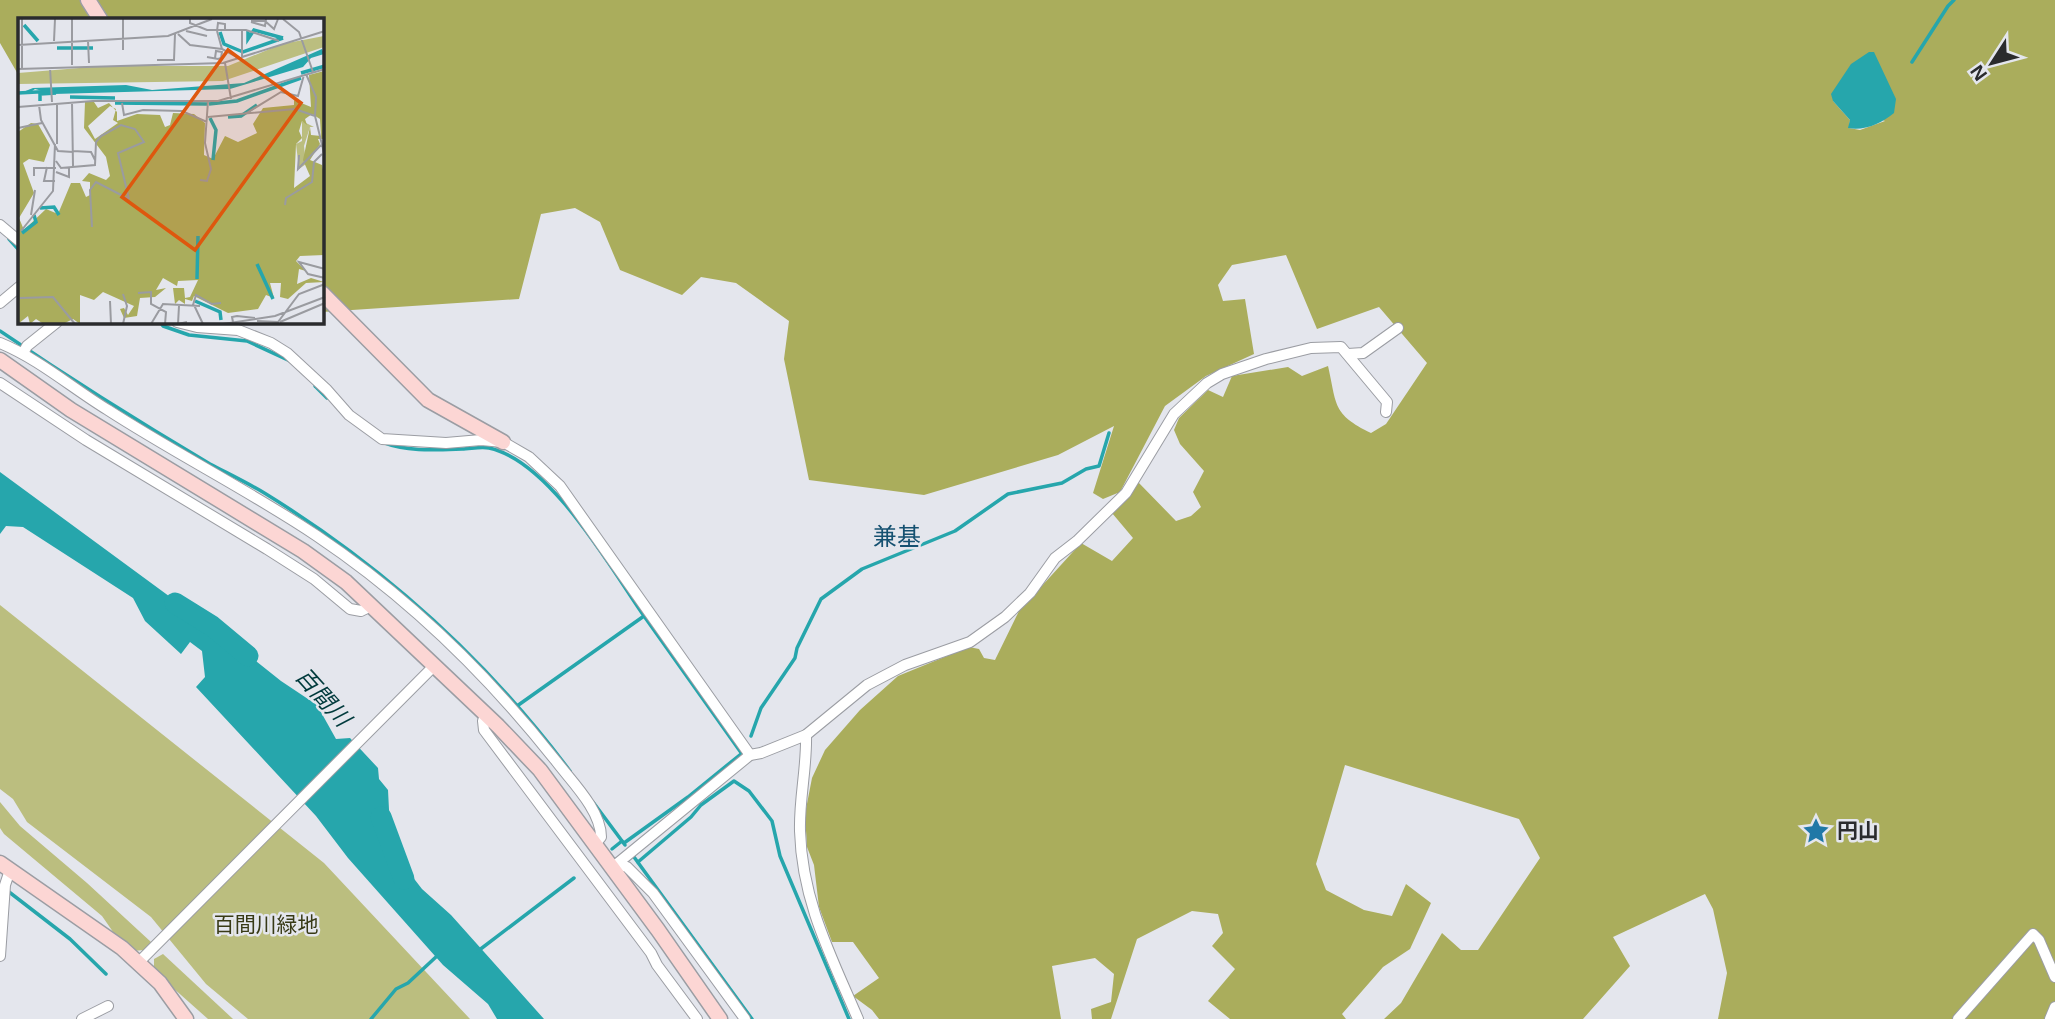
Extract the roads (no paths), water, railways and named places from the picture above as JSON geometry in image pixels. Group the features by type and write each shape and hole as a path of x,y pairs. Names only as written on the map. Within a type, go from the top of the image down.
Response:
{"street":[{"path":"88,0 99,18"},
{"path":"0,225 18,240"},
{"path":"0,303 18,288"},
{"path":"324,295 428,400 529,457 560,486 750,755"},
{"path":"25,349 55,324"},
{"path":"185,324 238,330 271,343 287,353 327,390 349,415 383,439 446,443 503,442"},
{"path":"1348,354 1363,352 1398,328"},
{"path":"0,343 25,349 108,410 315,534 394,593 462,656 528,725 592,810 601,832 601,837 595,844"},
{"path":"615,865 750,755 806,735 867,685 905,665 970,642 1015,608 1030,593 1055,558 1077,541 1126,493 1174,414 1207,383 1222,374 1311,348 1341,347 1387,402 1386,411"},
{"path":"0,360 71,410 303,551 346,582 371,606 428,672 485,715 540,770 595,844 615,865 720,1019"},
{"path":"0,383 86,440 314,579 350,609 361,611 371,606"},
{"path":"141,960 428,672"},
{"path":"485,715 484,730 651,953 697,1019"},
{"path":"806,735 800,829 803,869 813,912 858,1019"},
{"path":"615,865 627,867 653,893 745,1019"},
{"path":"5,866 141,960 186,1019"},
{"path":"0,956 5,866"},
{"path":"1958,1019 2033,934 2039,940 2055,977"},
{"path":"82,1019 108,1006"},
{"path":"2050,1019 2055,1007"}],"water":[{"path":"1869,52 1874,52 1896,99 1894,113 1872,126 1848,128 1850,120 1833,101 1831,94 1851,64"},
{"path":"0,472 317,705 336,739 350,738 378,768 379,779 388,790 391,849 422,889 451,915 544,1019 497,1019 488,1004 443,965 348,858 316,816 196,687 205,677 202,651 190,642 181,654 145,621 133,598 23,527 6,526 0,534"}],"waterway":[{"path":"1912,62 1954,0"},
{"path":"9,239 18,249"},
{"path":"162,324 189,335 247,341 290,361"},
{"path":"0,331 157,432 266,494 352,552 431,618 468,654 504,691 570,771"},
{"path":"315,386 327,398"},
{"path":"751,736 761,708 795,658 797,648 821,599 862,569 955,531 1008,494 1062,483 1086,469 1099,466 1109,433"},
{"path":"382,442 422,450 486,447 512,457 534,473 577,518 644,616"},
{"name":"百間川","path":"175,603 212,626 248,656"},
{"path":"517,706 644,616 742,754"},
{"path":"624,843 688,797 741,754"},
{"path":"638,862 691,817 701,805 734,781 749,791 772,821 780,856 849,1019"},
{"path":"593,802 625,845"},
{"name":"百間川","path":"381,817 404,879"},
{"path":"612,849 622,841"},
{"path":"634,857 752,1019"},
{"path":"478,951 574,878"},
{"path":"0,885 70,939 106,974"},
{"path":"371,1019 396,989 408,983 437,956"}],"place":[{"name":"円山","path":"1816,831"}],"district":[{"name":"兼基","path":"897,537"}],"park label":[{"name":"百間川緑地","path":"266,925"}]}
